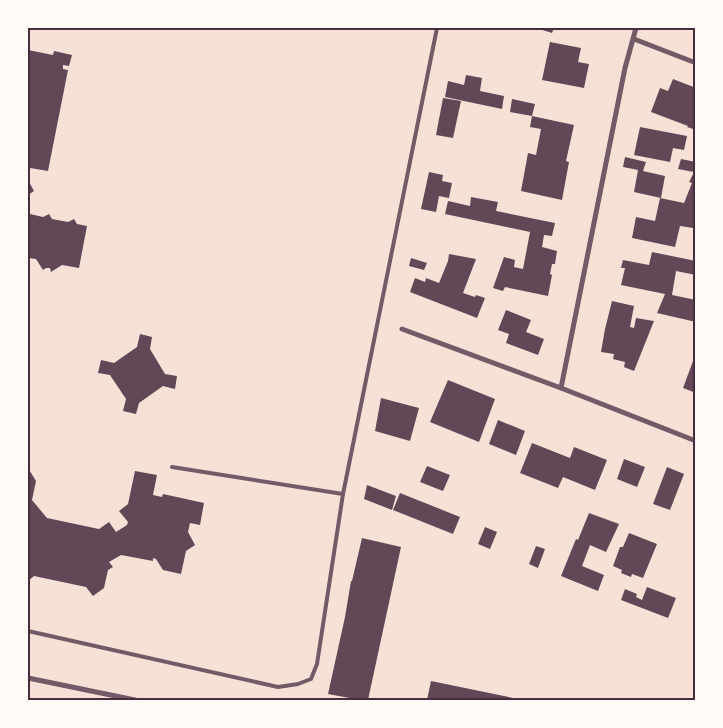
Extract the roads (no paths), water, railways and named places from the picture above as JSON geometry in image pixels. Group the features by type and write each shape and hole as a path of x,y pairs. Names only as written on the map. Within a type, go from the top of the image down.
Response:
{"street":[{"path":"561,388 625,68 636,28"},
{"path":"634,39 696,63"},
{"path":"402,329 696,441"},
{"path":"28,678 134,700"}],"lane":[{"path":"28,631 278,687 298,684 311,679 317,664 343,494 437,28"},
{"path":"172,467 343,494"}]}
